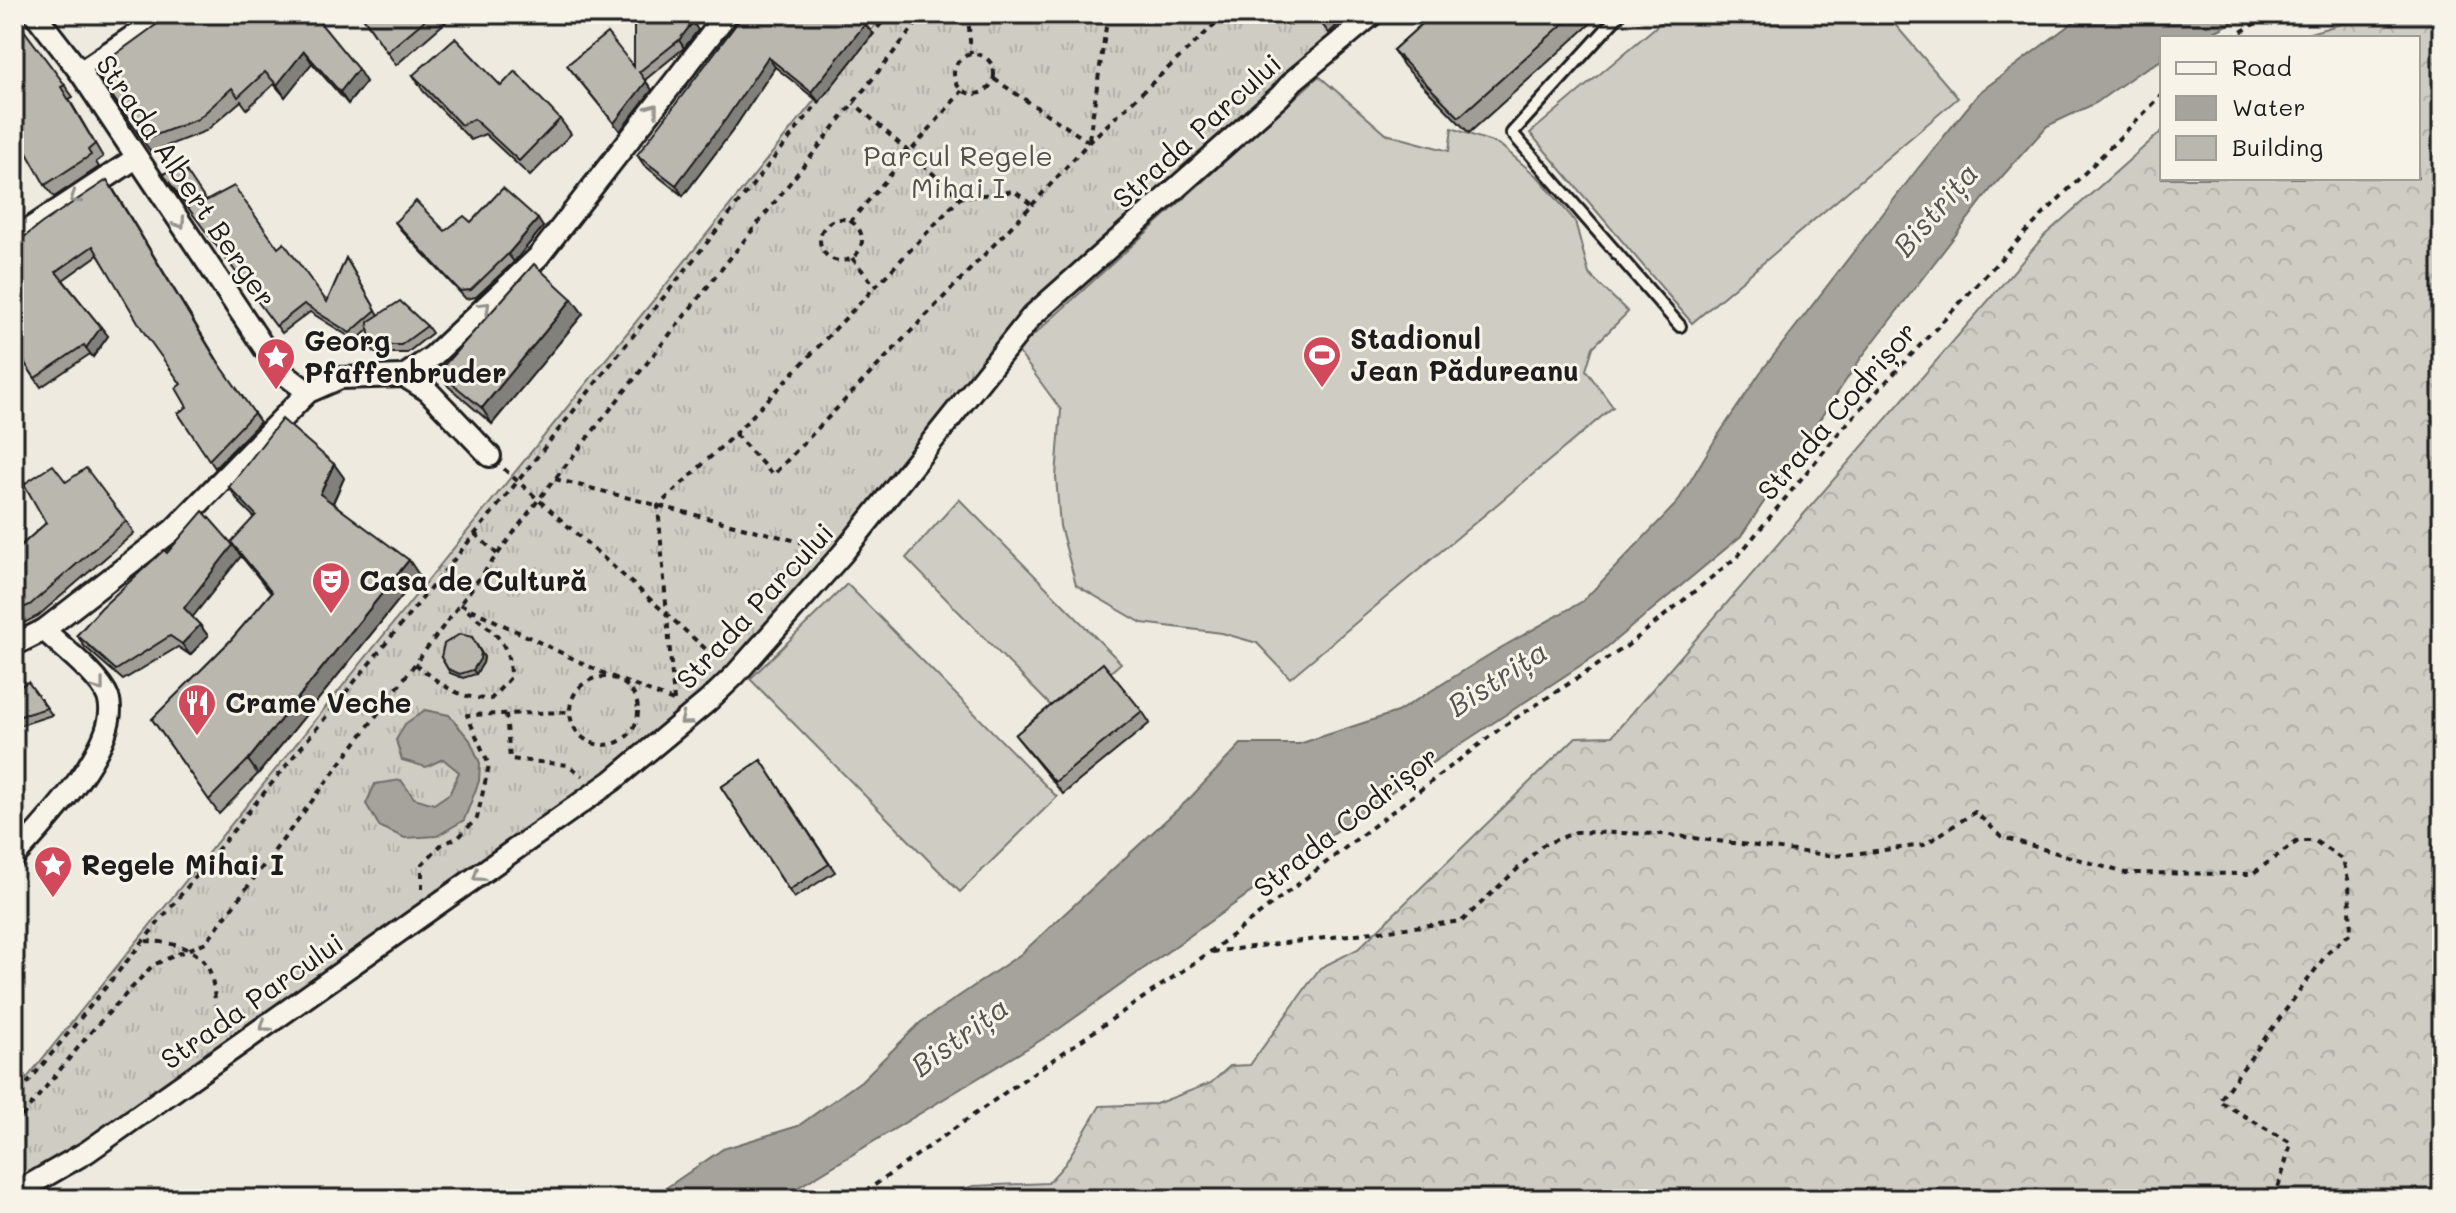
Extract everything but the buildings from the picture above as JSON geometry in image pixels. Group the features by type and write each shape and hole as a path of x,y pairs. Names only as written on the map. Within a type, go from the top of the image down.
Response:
{"street":[{"name":"Strada Albert Berger","path":"35,14 80,72 279,370 308,392"},
{"path":"80,72 166,14"},
{"path":"14,645 44,630 173,530 308,392 340,378 404,376 433,356 538,257 727,14"},
{"name":"Strada Parcului","path":"14,1194 87,1152 594,794 676,728 739,671 843,553 1032,316 1280,96 1294,80 1373,14"},
{"path":"14,239 136,158"},
{"path":"404,376 428,391 490,456"},
{"path":"14,857 45,823 98,751 112,713 107,694 44,630"}],"lane":[{"path":"1620,14 1512,133 1680,326"}],"path":[{"path":"864,45 889,14"},
{"path":"14,1126 90,1033 153,965 206,942 539,499 924,14"},
{"path":"968,14 971,54"},
{"path":"1089,142 1108,14"},
{"path":"1212,14 1214,24"},
{"path":"735,434 773,475 1089,142 1226,14"},
{"path":"2234,36 2271,14"},
{"path":"978,54 989,60 994,79 981,93 968,94 954,80 953,73 959,60 978,54"},
{"path":"994,79 1089,142"},
{"path":"14,1104 26,1085 518,481 828,91"},
{"path":"850,222 962,91"},
{"name":"Strada Codrișor","path":"855,1199 1210,952 1502,727 1627,646 1738,556 1842,429 2027,231 2160,97"},
{"path":"854,103 960,198"},
{"path":"658,506 735,434 960,198 1014,191 1032,205"},
{"path":"843,219 850,222 862,236 860,249 852,258 838,261 825,254 820,241 829,223 843,219"},
{"path":"852,258 875,286"},
{"path":"555,479 843,553"},
{"path":"518,481 665,613 739,671"},
{"path":"658,506 676,728"},
{"path":"475,534 498,554"},
{"path":"415,664 452,692 473,699 491,699 510,678 510,658 501,639 460,604"},
{"path":"460,604 614,678 674,701"},
{"path":"593,678 614,678 633,692 637,703 636,726 619,742 596,745 585,741 576,733 569,712 570,701 583,684 593,678"},
{"path":"428,911 420,885 422,864 441,845 459,837 477,818 485,792 489,765 467,715 569,712"},
{"path":"506,714 510,759 568,765 581,774 594,794"},
{"path":"1210,952 1462,921 1543,845 1576,832 1661,834 1835,856 1924,845 1975,812 2002,837 2125,873 2252,874 2298,841 2315,841 2343,860 2349,883 2351,933 2329,951 2219,1101 2291,1143 2275,1199"},
{"path":"146,941 169,942 203,960 211,974 215,1014 229,1051"}],"green space":[{"name":"Parcul Regele Mihai I","path":"884,14 1362,14 1032,316 708,701 14,1191 14,1094"},
{"path":"1671,14 1886,14 1958,98 1692,323 1530,133"},
{"path":"2375,14 2442,14 2442,1199 935,1199 973,1186 1048,1183 1065,1164 1100,1106 1156,1104 1211,1083 1230,1066 1250,1065 1320,968 1358,949 1576,737 1612,736 2045,235 2160,133 2160,180 2420,180 2420,36 2300,36"},
{"name":"Stadionul Jean Pădureanu","path":"1319,76 1386,134 1449,151 1452,128 1500,145 1540,179 1575,221 1589,274 1628,312 1593,347 1586,370 1613,407 1290,678 1257,643 1222,633 1142,623 1076,585 1060,526 1056,477 1061,410 1017,350"},
{"path":"959,499 1121,663 1061,716 906,558"},
{"path":"847,584 1057,797 960,892 750,679"}],"water":[{"name":"Bistrița","path":"2084,14 2248,14 2207,36 2160,36 2160,61 2096,103 2047,126 1991,189 1861,358 1741,536 1601,652 1432,763 1059,1029 779,1199 650,1199 723,1149 798,1126 861,1081 921,1022 1021,954 1191,797 1241,744 1299,744 1397,712 1583,601 1677,503 1760,373 1980,92"},
{"path":"425,710 449,715 470,740 480,763 479,781 464,820 437,836 405,838 380,827 366,804 375,784 401,780 414,798 434,804 450,793 459,772 443,759 426,767 402,760 396,740 405,724"}],"place":[{"name":"Stadionul Jean Pădureanu","path":"1322,389"},
{"name":"Georg Pfaffenbruder","path":"276,391"},
{"name":"Casa de Cultură","path":"331,615"},
{"name":"Crame Veche","path":"197,737"},
{"name":"Regele Mihai I","path":"53,899"}]}
